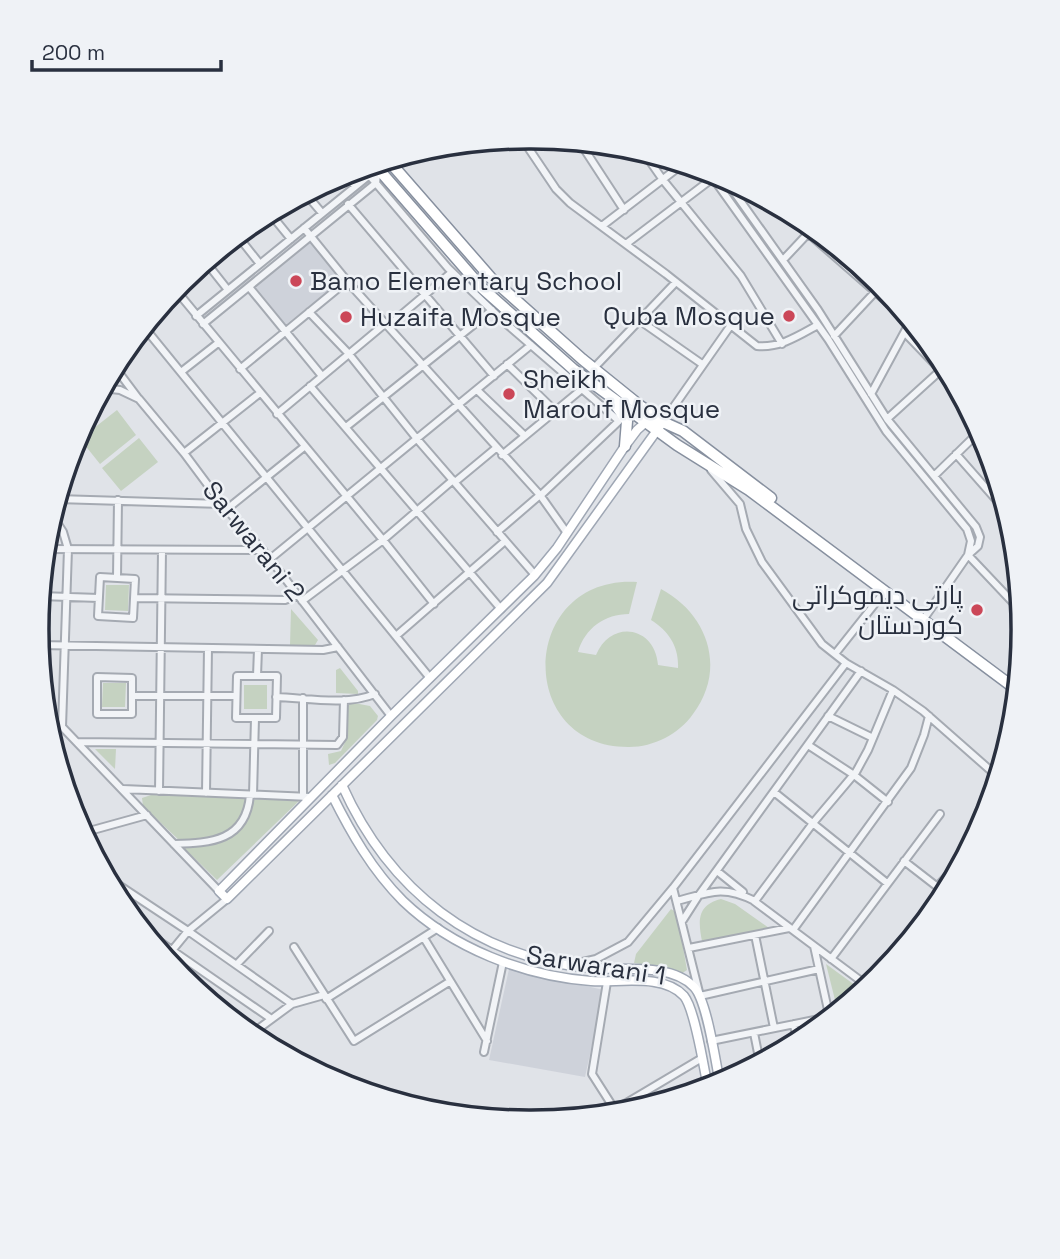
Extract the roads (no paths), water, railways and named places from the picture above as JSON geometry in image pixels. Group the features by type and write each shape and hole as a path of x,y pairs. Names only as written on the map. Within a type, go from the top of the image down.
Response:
{"highway":[{"path":"395,168 491,278 593,369 662,423 703,460 749,490 1008,681"},
{"path":"378,173 482,288 625,414 628,427 625,446"},
{"path":"583,376 646,422 662,423 683,431 882,587"}],"main road":[{"path":"646,422 625,446 567,533 535,575 307,797 219,891 227,899 547,583 662,423"},
{"path":"486,624 495,634"},
{"name":"Sarwarani 1","path":"342,785 366,834 397,873 429,903 481,938 521,954 569,966 665,973 689,983 700,996 718,1072"},
{"path":"332,795 365,855 403,900 438,928 503,962 573,979 655,983 671,987 683,995 691,1010 706,1077"},
{"path":"477,949 481,938"}],"street":[{"path":"529,149 560,194 757,346 782,344 818,325"},
{"path":"587,153 624,210"},
{"path":"652,165 741,276 782,344"},
{"path":"602,226 674,171"},
{"path":"375,174 376,183"},
{"path":"375,174 376,183 452,272 619,421 540,496 497,532"},
{"path":"196,316 365,178"},
{"path":"626,244 706,182"},
{"path":"352,183 355,187"},
{"path":"203,324 376,183"},
{"path":"721,188 818,325 886,431 967,528 971,541 968,555"},
{"path":"736,195 859,372 887,419 976,527 980,537 978,546 968,555 925,618"},
{"path":"342,197 494,376"},
{"path":"312,201 322,213"},
{"path":"733,206 740,201"},
{"path":"276,222 290,239"},
{"path":"303,228 347,281 540,496 567,533"},
{"path":"783,260 806,236"},
{"path":"244,243 260,264"},
{"path":"212,269 228,290"},
{"path":"277,414 452,272"},
{"path":"240,369 347,281"},
{"path":"593,369 676,282"},
{"path":"249,287 322,376"},
{"path":"834,336 874,293"},
{"path":"182,298 434,604"},
{"path":"346,427 492,310"},
{"path":"309,312 349,354 417,439 535,575"},
{"path":"639,320 702,363"},
{"path":"662,423 731,325"},
{"path":"871,394 906,330"},
{"path":"905,333 920,348"},
{"path":"150,334 430,678"},
{"path":"181,372 218,343"},
{"path":"270,559 531,345"},
{"path":"507,364 555,411"},
{"path":"887,419 935,371"},
{"path":"852,377 859,372"},
{"name":"Sarwarani 2","path":"121,376 224,507 270,559 391,716"},
{"path":"310,386 501,609"},
{"path":"113,389 139,399"},
{"path":"502,454 582,389"},
{"path":"477,390 525,436"},
{"path":"184,453 260,393"},
{"path":"934,476 971,439"},
{"path":"67,499 224,507 304,447"},
{"path":"134,598 300,598 383,540 496,448"},
{"path":"956,454 991,494"},
{"path":"703,460 740,504 746,529 774,581 814,636 846,663 893,690 929,716 990,770"},
{"path":"117,578 118,500"},
{"path":"60,527 68,550 62,727"},
{"path":"396,636 505,541"},
{"path":"56,549 262,550"},
{"path":"159,791 162,550"},
{"path":"968,555 1010,593"},
{"path":"100,578 135,579 134,598 134,618 98,616 100,578"},
{"path":"835,654 882,587"},
{"path":"50,596 99,598"},
{"path":"49,645 323,650 338,647"},
{"path":"206,793 208,648"},
{"path":"257,676 258,649"},
{"path":"569,966 596,959 628,942 673,888 846,663"},
{"path":"683,920 860,671"},
{"path":"237,676 277,676 276,718 236,718 236,696 237,676"},
{"path":"97,677 132,678 132,696 132,714 97,714 97,677"},
{"path":"755,901 813,823 853,775 873,738 893,690"},
{"path":"276,697 344,700 375,694"},
{"path":"132,696 236,696"},
{"path":"123,789 307,797 303,698"},
{"path":"77,742 337,745 343,737 344,700"},
{"path":"828,716 873,738"},
{"path":"690,948 791,929 888,802 914,760 929,716"},
{"path":"174,844 210,842 236,829 247,813 251,795 255,718"},
{"path":"58,723 219,891"},
{"path":"808,745 888,802"},
{"path":"774,792 887,883"},
{"path":"831,959 940,814"},
{"path":"93,830 147,816"},
{"path":"904,861 937,886"},
{"path":"717,871 859,980"},
{"path":"673,888 700,996 819,969"},
{"path":"125,889 292,1004"},
{"path":"677,901 713,890 738,893 755,901"},
{"path":"173,950 188,931 227,899"},
{"path":"260,1027 292,1004 325,997 438,928"},
{"path":"237,964 269,931"},
{"path":"755,935 774,1028"},
{"path":"424,939 487,1041"},
{"path":"167,946 270,1018"},
{"path":"814,946 827,1008"},
{"path":"294,947 354,1041 449,982"},
{"path":"484,1052 503,962"},
{"path":"607,982 592,1074 611,1103"},
{"path":"711,1041 808,1022"},
{"path":"794,1024 795,1030"},
{"path":"754,1033 758,1053"},
{"path":"634,1099 702,1058"}],"place":[{"name":"Bamo Elementary School","path":"296,281"},
{"name":"Quba Mosque","path":"789,316"},
{"name":"Huzaifa Mosque","path":"346,317"},
{"name":"Sheikh Marouf Mosque","path":"509,394"},
{"name":"پارتی دیموکراتی کوردستان","path":"977,610"}]}
